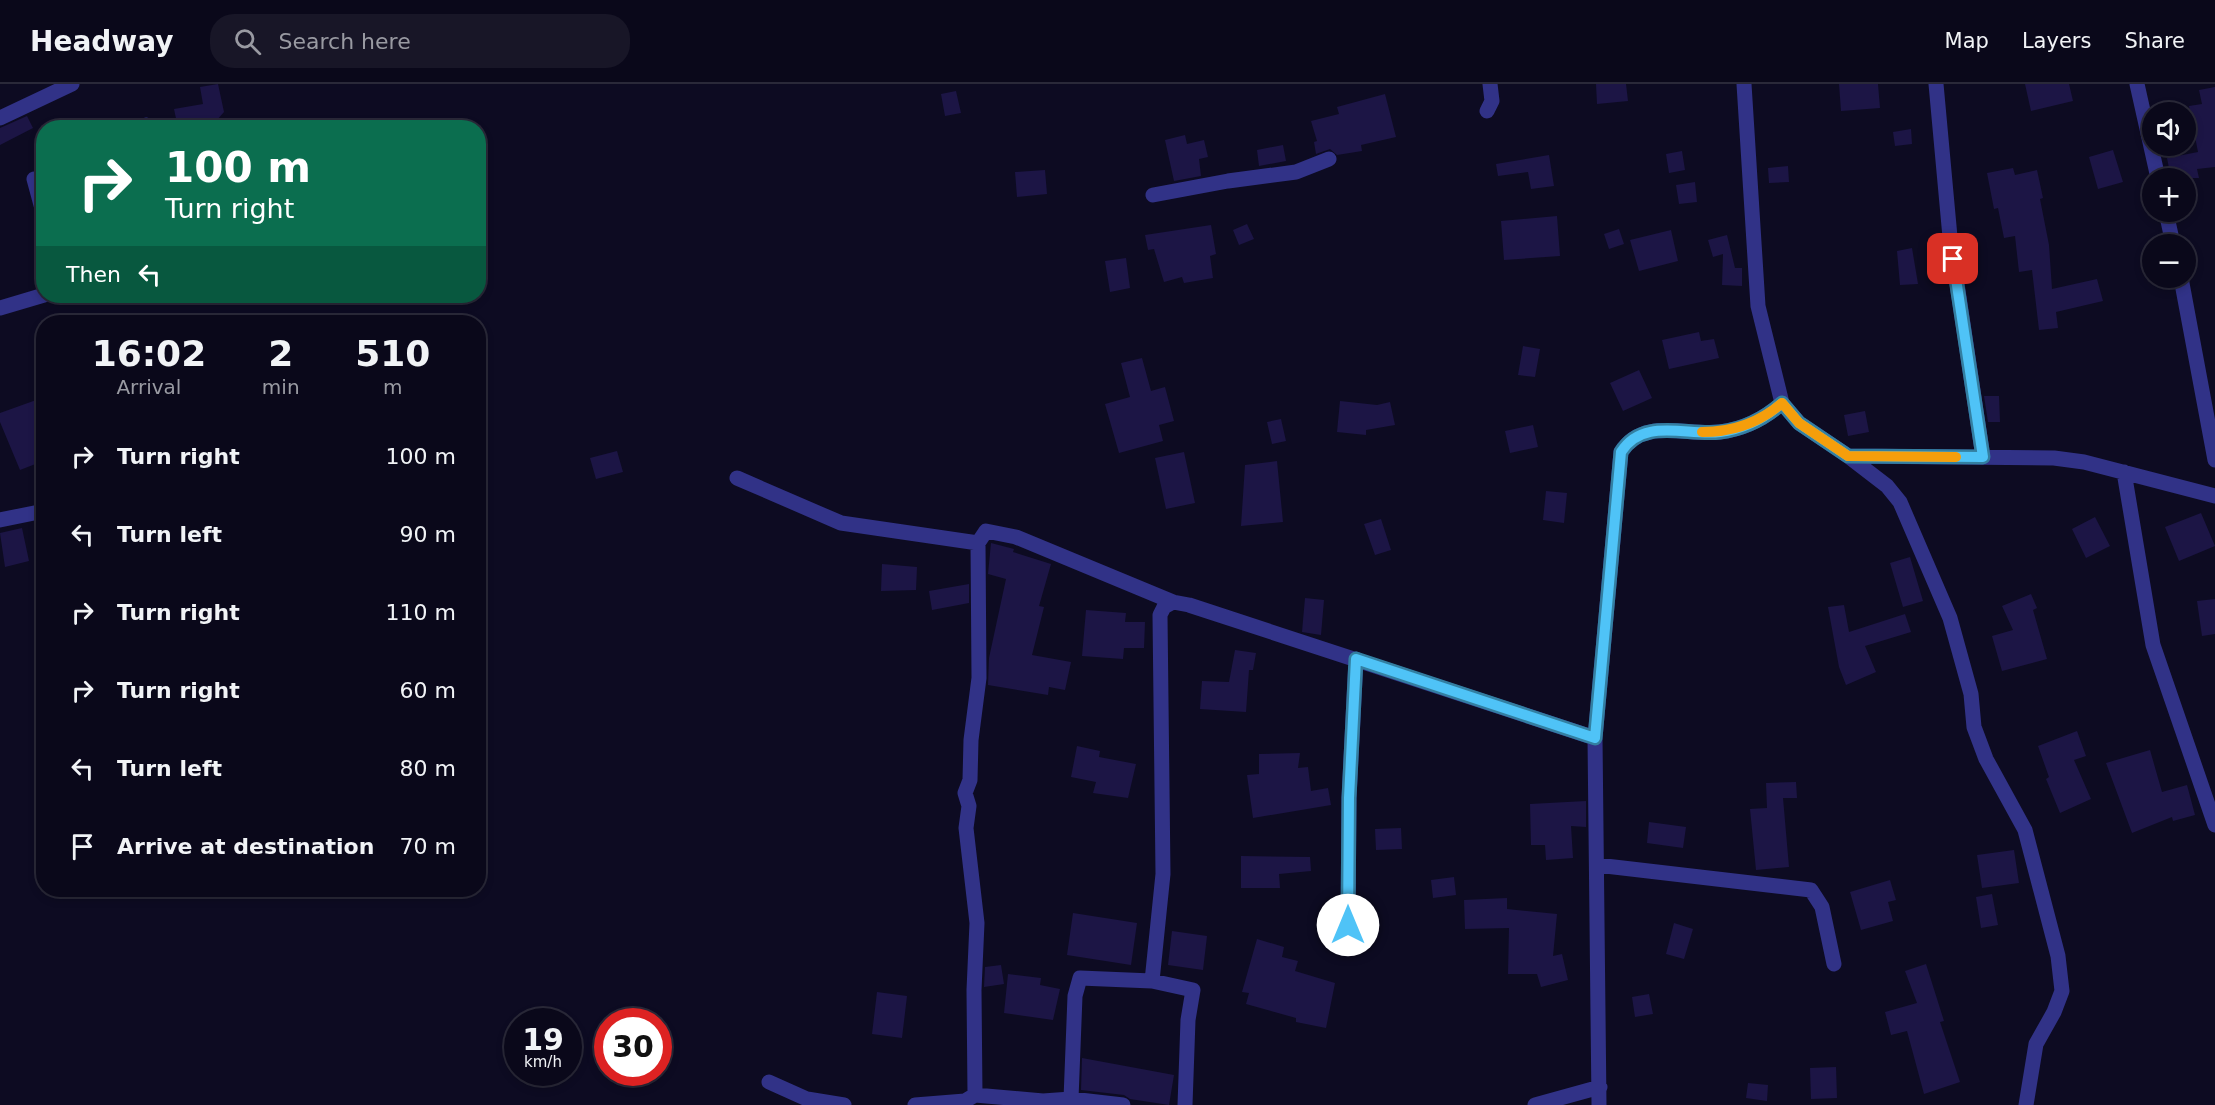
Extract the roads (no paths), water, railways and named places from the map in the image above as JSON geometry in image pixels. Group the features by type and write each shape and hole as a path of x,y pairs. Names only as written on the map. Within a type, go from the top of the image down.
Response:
{"street":[{"path":"0,118 72,84"},
{"path":"1487,111 1491,101 1490,84"},
{"path":"1744,84 1751,226 1758,306 1782,403 1799,423 1887,486 1900,502 1950,618 1971,694 1974,727 1986,759 2025,830 2058,956 2062,991 2036,1044 2026,1105"},
{"path":"1936,84 1950,237 1983,457"},
{"path":"2137,84 2156,168"},
{"path":"1153,195 1228,181 1296,172 1329,159"},
{"path":"34,180 36,187"},
{"path":"2183,288 2215,460"},
{"path":"0,308 36,297"},
{"path":"1599,1105 1595,738 1621,452 1628,440 1642,433 1658,430 1719,432 1759,420 1782,403"},
{"path":"1848,456 2054,458 2124,472 2215,496"},
{"path":"2124,472 2153,645 2215,825"},
{"path":"737,478 841,523 978,543"},
{"path":"0,520 36,513"},
{"path":"975,1095 973,1001 977,923 966,828 969,806 965,793 970,780 971,740 979,678 978,543 986,531 1016,537 1173,602 1356,659 1595,738"},
{"path":"1152,981 1163,874 1160,615 1164,607 1173,602"},
{"path":"1348,925 1349,798 1356,659"},
{"path":"1597,865 1811,890 1822,907 1834,964"},
{"path":"1071,1099 1075,996 1080,978 1152,981 1193,990 1188,1020 1185,1105"},
{"path":"769,1082 807,1099 844,1105"},
{"path":"1535,1105 1600,1087"},
{"path":"915,1105 965,1101 975,1095 1043,1101 1071,1099 1123,1105"}]}
